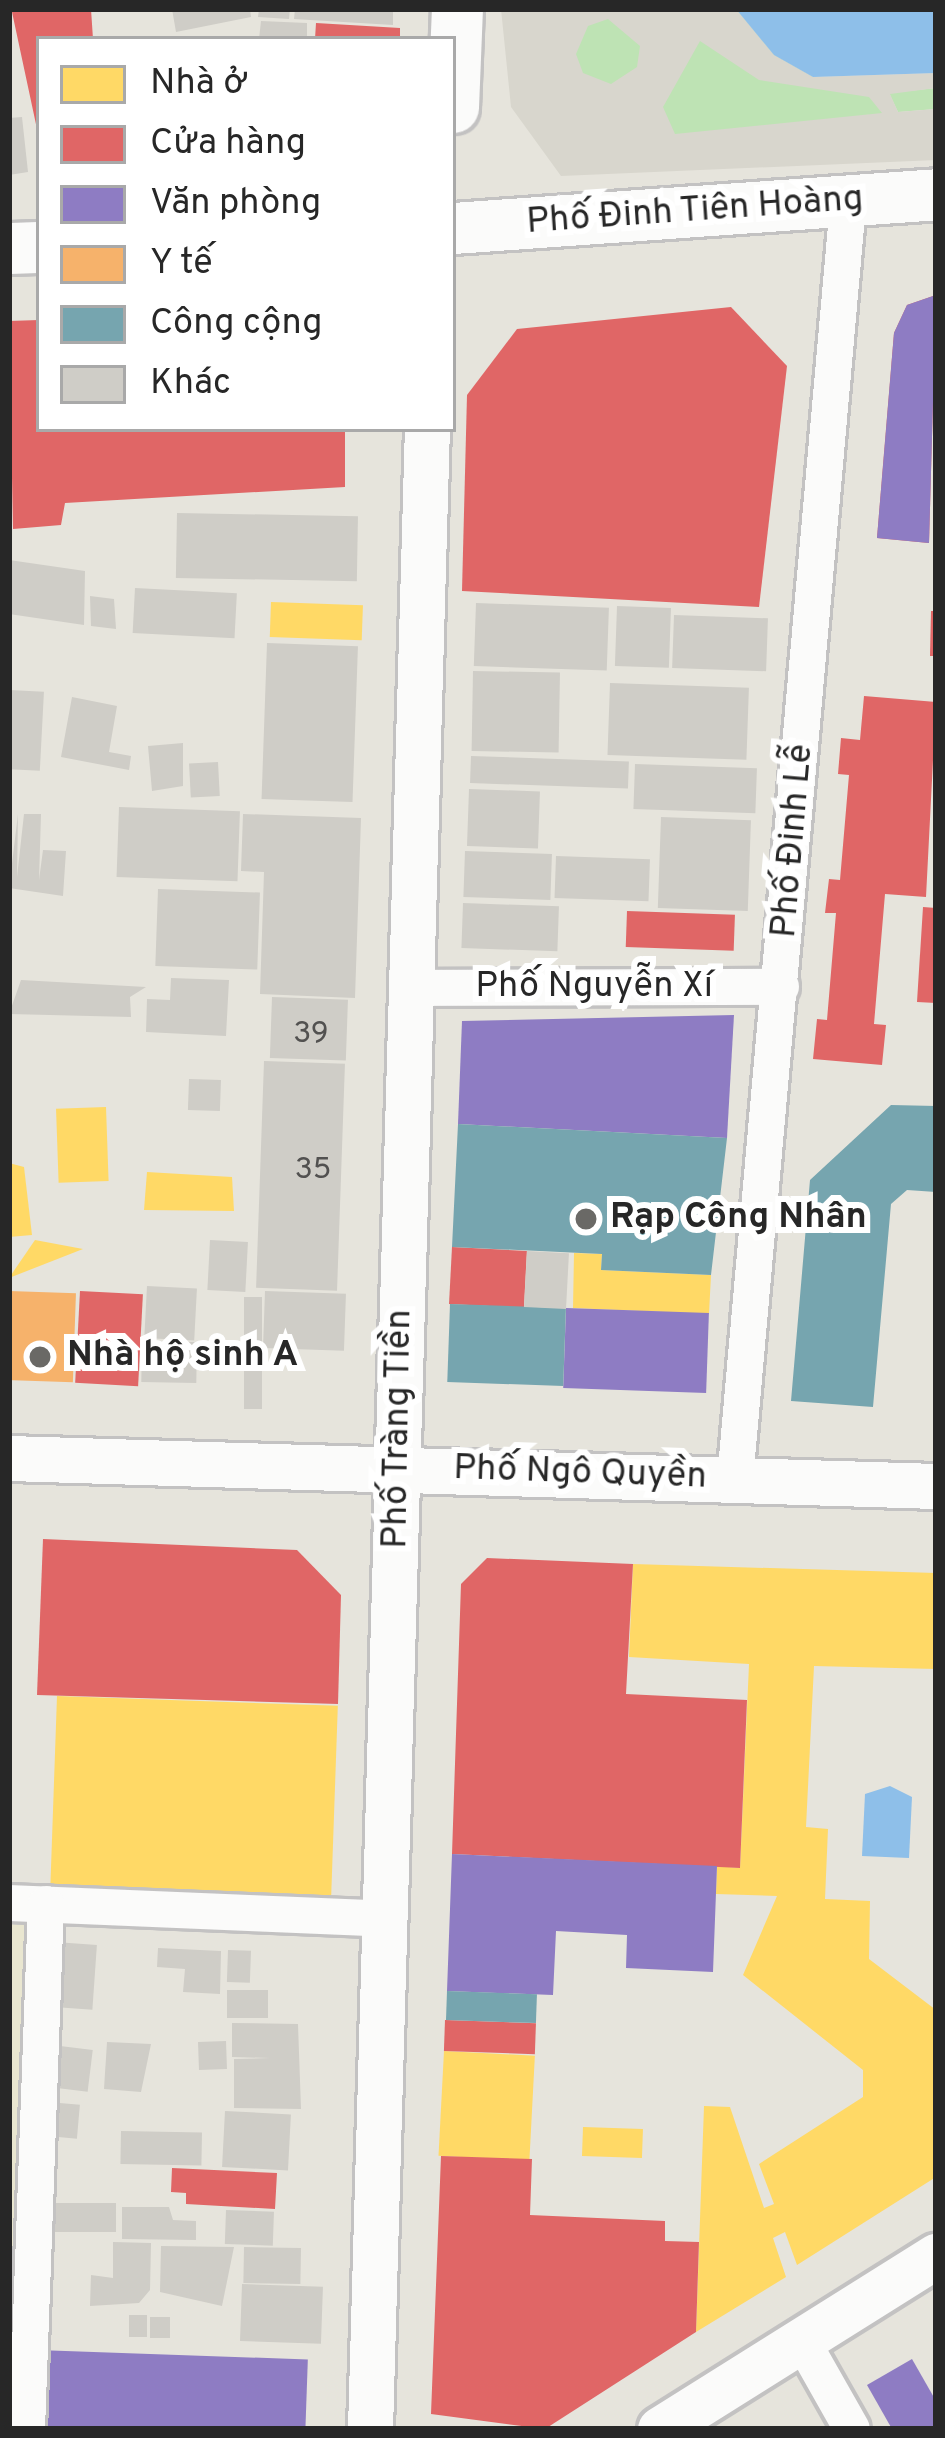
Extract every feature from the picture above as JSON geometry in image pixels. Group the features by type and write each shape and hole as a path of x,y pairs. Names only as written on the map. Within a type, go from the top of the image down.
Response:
{"main road":[{"path":"456,48 458,9"},
{"name":"Phố Đinh Tiên Hoàng","path":"456,228 936,194"}],"street":[{"name":"Phố Đinh Lễ","path":"735,1480 848,203"},
{"name":"Phố Tràng Tiền","path":"370,2429 388,1919 407,988 427,432"},
{"name":"Phố Nguyễn Xí","path":"407,988 781,987"},
{"name":"Phố Ngô Quyền","path":"9,1458 936,1486"},
{"path":"26,2429 27,1903 388,1919"},
{"path":"660,2429 936,2256"},
{"path":"801,2339 852,2429"}],"shaded area":[{"path":"501,9 736,9 774,55 813,77 936,73 936,88 890,94 898,112 936,109 936,160 561,176 511,107","holes":["608,19 640,46 637,67 611,84 583,73 576,54 588,26","700,41 759,80 869,97 882,113 675,134 663,107"]},
{"path":"9,1924 33,1925 15,2429 9,2429"}],"green space":[{"path":"521,9 736,9 774,55 813,77 871,79 892,132 614,148"},
{"path":"936,88 936,109 898,112 889,93"}],"water":[{"path":"736,9 936,9 936,73 813,77 774,55"},
{"path":"890,1786 912,1797 909,1858 862,1856 865,1794"}],"building: Nhà ở":[{"path":"271,602 363,605 362,640 270,637"},
{"path":"106,1107 109,1181 59,1183 56,1109"},
{"path":"9,1163 24,1167 32,1235 9,1237"},
{"path":"147,1172 232,1177 234,1211 144,1210"},
{"path":"35,1240 83,1249 9,1278"},
{"path":"574,1253 602,1254 601,1270 711,1275 709,1314 573,1308"},
{"path":"633,1564 936,1573 936,1669 814,1666 806,1827 828,1829 825,1899 870,1901 869,1959 936,2010 936,2177 797,2265 785,2232 773,2238 786,2277 696,2332 704,2106 730,2107 764,2208 774,2204 759,2164 863,2097 863,2070 743,1975 777,1896 716,1894 717,1866 740,1868 749,1664 629,1657"},
{"path":"57,1696 338,1706 331,1898 50,1888"},
{"path":"444,2051 535,2056 529,2161 439,2156"},
{"path":"583,2127 643,2129 642,2158 582,2156"}],"building: Cửa hàng":[{"path":"91,9 93,36 36,36 36,124 12,12"},
{"path":"316,23 400,28 400,36 315,36"},
{"path":"936,295 929,543 877,538 894,333 907,305"},
{"path":"731,307 787,366 759,607 462,591 467,395 517,329"},
{"path":"36,320 36,432 345,432 345,487 65,503 61,525 13,529 9,321"},
{"path":"931,611 936,611 936,656 930,656"},
{"path":"864,696 936,702 926,897 885,894 874,1024 886,1025 882,1065 813,1059 817,1019 827,1020 836,913 825,913 829,879 840,880 849,775 838,774 841,738 860,740"},
{"path":"923,907 936,908 936,1003 917,1002"},
{"path":"627,911 735,915 734,951 626,947"},
{"path":"452,1247 527,1251 524,1308 449,1304"},
{"path":"80,1291 143,1294 138,1386 75,1383"},
{"path":"43,1539 297,1550 341,1595 338,1704 37,1695"},
{"path":"487,1558 633,1564 626,1694 747,1700 740,1868 452,1854 461,1584"},
{"path":"445,2020 536,2023 535,2054 444,2051"},
{"path":"441,2156 532,2159 530,2215 665,2221 665,2241 699,2242 696,2332 545,2429 431,2414"},
{"path":"172,2168 277,2173 275,2209 186,2204 186,2193 171,2192"}],"building: Văn phòng":[{"path":"936,295 929,543 877,538 894,333 907,305"},
{"path":"734,1015 727,1138 458,1124 462,1021"},
{"path":"566,1308 709,1313 706,1393 563,1388"},
{"path":"452,1854 717,1866 713,1972 626,1968 627,1935 556,1931 553,1995 447,1991"},
{"path":"37,2350 308,2359 305,2429 34,2429"},
{"path":"912,2359 936,2401 936,2429 892,2429 867,2385"}],"building: Y tế":[{"path":"9,1291 76,1293 73,1382 9,1380"}],"building: Công cộng":[{"path":"891,1105 936,1106 936,1192 907,1190 891,1204 873,1407 791,1401 810,1180"},
{"name":"Rạp Công Nhân","path":"458,1124 727,1138 711,1275 601,1270 602,1254 452,1247"},
{"path":"450,1304 566,1308 563,1386 447,1382"},
{"path":"447,1991 537,1994 536,2023 446,2020"}],"building: Khác":[{"path":"172,9 250,9 251,17 176,32"},
{"path":"259,9 290,9 289,19 258,17"},
{"path":"295,9 393,9 393,25 294,19"},
{"path":"261,21 307,23 307,36 259,36"},
{"path":"22,117 28,172 9,175 9,118"},
{"path":"177,513 358,516 357,581 176,578"},
{"path":"9,560 85,571 84,625 9,614"},
{"path":"135,588 237,593 235,638 133,633"},
{"path":"90,596 114,599 116,629 91,626"},
{"path":"476,603 609,608 607,671 474,666"},
{"path":"617,606 671,608 669,668 615,666"},
{"path":"674,615 768,618 766,671 672,668"},
{"path":"267,643 358,646 353,802 262,799"},
{"path":"473,671 560,673 559,753 472,751"},
{"path":"610,683 749,688 746,760 607,755"},
{"path":"9,690 44,692 40,771 9,769"},
{"path":"72,697 117,706 109,752 131,756 129,770 61,757"},
{"path":"183,743 183,786 152,791 148,746"},
{"path":"471,756 629,762 628,788 470,783"},
{"path":"218,762 220,796 191,797 189,764"},
{"path":"635,764 757,768 755,813 633,809"},
{"path":"469,789 540,791 538,848 467,846"},
{"path":"119,807 240,811 237,881 117,877"},
{"path":"18,814 17,877 24,814 41,814 39,880 43,850 66,851 63,896 9,888"},
{"path":"243,814 361,818 355,998 260,994 264,872 241,871"},
{"path":"661,817 751,820 748,911 658,908"},
{"path":"465,851 552,854 550,900 463,897"},
{"path":"556,856 650,859 648,901 555,898"},
{"path":"158,889 260,893 257,970 155,966"},
{"path":"463,903 559,906 557,951 461,948"},
{"path":"171,978 229,980 226,1036 146,1032 147,999 170,1000"},
{"path":"21,980 146,987 130,997 131,1017 9,1014"},
{"path":"272,997 348,1000 346,1061 270,1058"},
{"path":"264,1061 345,1064 337,1291 256,1288"},
{"path":"189,1079 221,1080 220,1111 188,1110"},
{"path":"210,1240 248,1242 245,1292 207,1290"},
{"path":"527,1251 569,1253 566,1309 524,1307"},
{"path":"147,1286 197,1289 194,1341 144,1338"},
{"path":"265,1291 346,1294 344,1351 263,1348"},
{"path":"244,1297 262,1297 262,1409 244,1409"},
{"path":"142,1341 197,1342 196,1383 141,1382"},
{"path":"55,1942 97,1945 92,2010 50,2007"},
{"path":"158,1948 221,1951 220,1994 183,1992 185,1969 157,1967"},
{"path":"228,1950 251,1951 250,1983 227,1982"},
{"path":"227,1990 268,1990 268,2018 227,2018"},
{"path":"232,2023 298,2024 301,2109 234,2108 234,2059 270,2058 232,2057"},
{"path":"226,2041 227,2069 199,2070 198,2042"},
{"path":"107,2042 151,2044 141,2092 104,2089"},
{"path":"60,2046 93,2050 88,2092 55,2088"},
{"path":"48,2102 80,2105 77,2139 45,2136"},
{"path":"225,2111 291,2114 288,2170 222,2167"},
{"path":"121,2131 202,2132 201,2165 120,2164"},
{"path":"46,2203 116,2203 116,2232 46,2232"},
{"path":"122,2207 169,2207 173,2220 196,2221 196,2240 122,2239"},
{"path":"226,2210 274,2212 273,2246 225,2244"},
{"path":"113,2242 151,2243 150,2290 139,2303 90,2306 91,2275 113,2278"},
{"path":"161,2246 234,2247 222,2306 160,2292"},
{"path":"244,2247 301,2248 300,2284 243,2283"},
{"path":"242,2284 323,2287 321,2344 240,2341"},
{"path":"129,2315 147,2315 147,2337 129,2337"},
{"path":"150,2317 170,2317 170,2338 150,2338"}],"place":[{"name":"Rạp Công Nhân","path":"586,1219"},
{"name":"Nhà hộ sinh A","path":"40,1357"}]}
